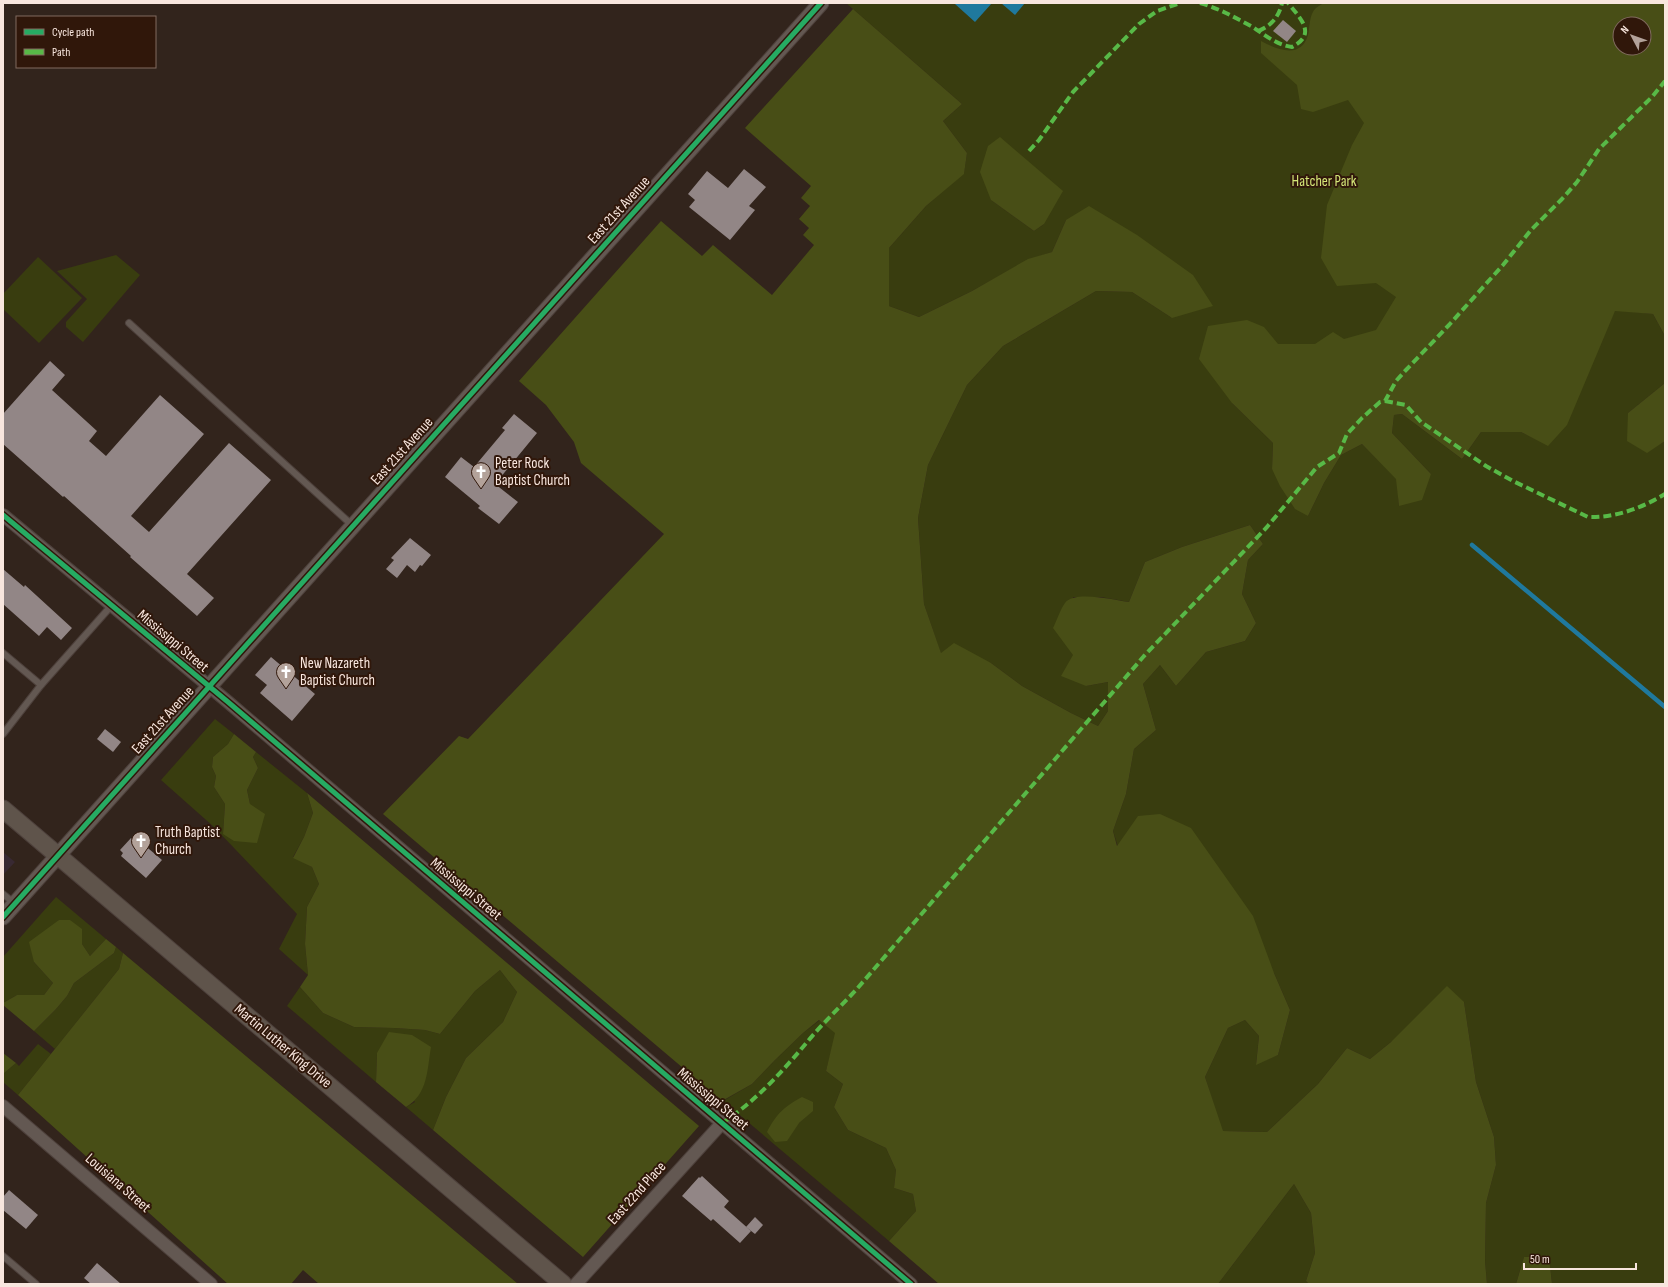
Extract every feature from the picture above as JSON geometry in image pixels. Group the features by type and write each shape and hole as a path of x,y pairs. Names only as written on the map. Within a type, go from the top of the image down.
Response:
{"main road":[{"name":"Martin Luther King Drive","path":"3,809 563,1284"}],"street":[{"name":"East 21st Avenue","path":"3,917 9,899 58,855 821,3"},
{"name":"Mississippi Street","path":"3,515 209,686 911,1284"},
{"name":"Louisiana Street","path":"3,1106 211,1284"},
{"name":"East 22nd Place","path":"576,1284 722,1123"}],"lane":[{"path":"129,323 352,526"},
{"path":"3,734 41,686 112,605"},
{"path":"3,653 41,686"},
{"path":"3,1256 36,1284"}],"shaded area":[{"path":"3,852 15,862 3,875"}],"green space":[{"name":"Hatcher Park","path":"846,3 1665,3 1665,71 1339,431 1232,403 1273,443 1272,469 1308,516 1324,483 1341,455 1362,444 1397,479 1399,506 1431,474 1392,433 1394,415 1402,414 1462,459 1481,432 1521,432 1548,445 1598,348 1615,310 1653,314 1665,336 1665,383 1628,413 1647,452 1665,441 1665,1284 1552,1284 1549,1256 1524,1257 1516,1284 1487,1284 1485,1261 1486,1203 1496,1165 1494,1137 1476,1082 1464,1002 1391,1042 1370,1059 1347,1048 1318,1084 1267,1132 1222,1131 1205,1077 1228,1028 1245,1020 1259,1036 1256,1064 1278,1055 1290,1010 1274,973 1118,847 1113,831 1126,794 1134,749 1156,730 1143,684 1160,665 1176,686 1206,652 1245,641 1256,623 1242,594 1248,560 1263,544 1250,525 1182,547 1145,562 1129,602 1101,597 1073,597 1073,655 1086,686 1108,682 1108,711 1098,726 1022,686 991,663 941,654 924,604 918,518 928,465 967,385 1003,346 1096,291 1132,292 1172,318 1066,220 1052,252 1028,260 972,291 919,317 889,306 889,248 926,206 964,173 967,153 943,121 962,104","holes":["991,200 1044,224 1034,231"]},
{"path":"1324,3 1665,3 1665,336 1653,314 1615,311 1567,425 1548,446 1521,432 1481,432 1462,459 1402,414 1394,415 1392,433 1431,474 1422,500 1399,506 1396,479 1362,444 1341,455 1324,483 1308,516 1295,509 1280,486 1272,469 1273,443 1232,403 1199,359 1208,326 1247,320 1264,327 1278,344 1315,344 1333,332 1344,339 1376,330 1396,297 1376,283 1337,286 1321,258 1327,205 1352,145 1364,123 1348,100 1313,112 1301,109 1297,85 1261,53 1261,41 1281,49 1294,50 1300,48 1305,43 1312,14 1316,8"},
{"path":"853,9 962,104 943,121 967,153 964,174 926,206 889,248 889,306 919,317 972,291 1028,259 1052,252 1066,220 1089,206 1137,235 1193,275 1213,306 1172,318 1132,292 1096,291 1003,346 967,385 928,465 918,518 924,604 941,653 954,643 991,663 1022,686 1098,726 1108,711 1108,682 1086,686 1061,676 1073,655 1053,628 1065,603 1070,599 1086,596 1129,602 1145,562 1182,547 1250,525 1263,544 1248,560 1242,594 1256,623 1245,641 1206,652 1176,686 1160,665 1143,684 1156,730 1134,749 1126,794 1113,831 1117,846 1138,816 1160,814 1191,828 1253,916 1274,973 1290,1010 1278,1055 1256,1065 1259,1036 1245,1020 1228,1028 1205,1077 1223,1131 1267,1132 1318,1084 1347,1048 1370,1059 1391,1042 1447,986 1464,1002 1476,1082 1494,1137 1496,1165 1486,1203 1485,1261 1487,1284 1309,1284 1306,1281 1315,1253 1311,1213 1294,1184 1218,1284 939,1284 889,1241 916,1211 913,1194 894,1188 896,1170 886,1148 848,1130 834,1107 843,1084 826,1071 835,1033 819,1020 803,1033 752,1084 722,1101 383,814 459,736 468,739 664,534 581,463 574,442 546,405 519,381 661,221 702,256 713,245 772,295 814,245 803,235 809,228 799,219 810,206 801,198 811,186 745,128"},
{"path":"1000,137 1063,191 1044,224 1034,231 991,200 980,172 988,146"},
{"path":"116,255 140,275 83,342 66,327 66,322 87,299 57,271"},
{"path":"38,257 82,298 39,343 3,309 3,294"},
{"path":"1665,383 1665,441 1647,453 1627,441 1628,413"},
{"path":"215,719 234,734 228,744 213,757 212,767 216,776 214,787 225,804 223,834 250,804 247,790 258,768 253,757 256,752 307,793 313,813 304,837 293,857 312,867 319,884 307,907 305,944 308,975 279,949 297,914 214,827 161,780"},
{"path":"234,734 256,752 253,757 258,768 247,790 250,804 265,814 257,843 234,841 223,834 225,804 214,787 216,776 212,767 213,757 228,744"},
{"path":"307,793 699,1126 583,1257 433,1130 446,1097 466,1058 503,1022 517,992 500,970 475,991 440,1034 425,1030 354,1027 323,1013 300,987 308,975 305,944 307,907 319,884 312,867 293,858 304,837 313,813"},
{"path":"56,897 106,939 90,956 70,920 59,920 34,962 53,983 44,995 17,995 3,1003 3,957"},
{"path":"59,920 70,920 82,929 82,944 90,956 106,939 116,947 114,953 74,983 67,996 34,1031 3,1005 3,1003 17,995 44,995 53,983 34,962 29,942"},
{"path":"116,947 123,953 119,969 55,1049 34,1031 67,996 74,983 114,953"},
{"path":"123,953 518,1284 319,1284 303,1270 291,1284 228,1284 18,1095 119,969"},
{"path":"500,970 517,992 503,1022 466,1058 446,1097 433,1130 406,1107 415,1102 377,1053 376,1082 287,1006 300,987 323,1013 354,1027 425,1030 440,1034 475,991"},
{"path":"820,1020 836,1033 826,1071 843,1084 834,1107 848,1130 886,1148 896,1170 894,1188 913,1194 916,1211 889,1241 723,1101 752,1084 803,1033","holes":["813,1102 813,1110 799,1123"]},
{"path":"389,1032 412,1035 431,1047 423,1088 413,1102 406,1107 376,1082 377,1053"},
{"path":"38,1044 51,1054 18,1095 3,1082 3,1074 16,1063 19,1066"},
{"path":"3,1053 16,1063 3,1074"},
{"path":"802,1097 813,1102 813,1111 799,1123 787,1141 775,1142 767,1132 771,1125 782,1111"},
{"path":"1294,1184 1311,1213 1315,1253 1306,1281 1309,1284 1218,1284"},
{"path":"1549,1256 1552,1284 1516,1284 1524,1257"}],"water":[{"path":"992,3 975,22 955,4"},
{"path":"1001,3 1025,3 1015,15"}],"building":[{"path":"1283,20 1296,31 1287,42 1273,31"},
{"path":"744,169 766,187 749,206 755,210 730,240 689,207 695,200 688,194 707,171 728,188"},
{"path":"50,361 65,375 52,390 97,431 89,441 106,456 160,395 204,434 131,516 149,532 229,443 271,480 187,574 214,598 197,616 64,496 63,497 3,444 3,414"},
{"path":"514,414 537,433 495,484 518,502 499,524 478,508 480,506 445,477 461,457 474,467 505,430 502,428"},
{"path":"410,538 431,555 415,572 407,565 397,578 386,569 394,560 391,558"},
{"path":"3,569 24,587 25,585 72,628 61,640 47,627 39,636 3,604"},
{"name":"New Nazareth Baptist Church","path":"271,657 315,694 292,721 260,693 267,685 255,675"},
{"path":"105,729 121,742 113,752 97,739"},
{"name":"Truth Baptist Church","path":"131,838 134,841 136,838 162,860 146,878 121,856 123,853 120,850"},
{"path":"702,1176 729,1201 724,1207 751,1231 740,1243 713,1219 711,1221 682,1196 699,1177 700,1178"},
{"path":"9,1190 38,1215 26,1229 3,1210 3,1197"},
{"path":"755,1217 763,1225 755,1234 746,1227"},
{"path":"97,1263 121,1284 91,1284 84,1278"}],"waterway":[{"path":"1472,545 1665,707"}],"marked path":[{"path":"1029,151 1039,140 1073,92 1139,24 1157,11 1180,3"},
{"path":"1200,3 1232,16 1251,26 1275,42 1292,47 1300,42 1304,37 1305,32 1302,21 1288,3"},
{"path":"1258,31 1271,24 1277,17 1282,3"},
{"path":"722,1123 757,1096 789,1064 856,990 1144,656 1267,527 1317,467 1339,453 1347,434 1380,402 1385,401 1396,381 1503,265 1531,230 1577,182 1599,149 1652,97 1665,81"},
{"path":"1385,401 1406,405 1421,422 1486,466 1513,481 1588,517 1618,514 1638,508 1665,494"}],"cycle path":[{"path":"3,917 821,3"},
{"path":"3,515 228,702 911,1284"}],"place":[{"name":"Peter Rock Baptist Church","path":"481,489"},
{"name":"New Nazareth Baptist Church","path":"286,689"},
{"name":"Truth Baptist Church","path":"141,858"}]}
